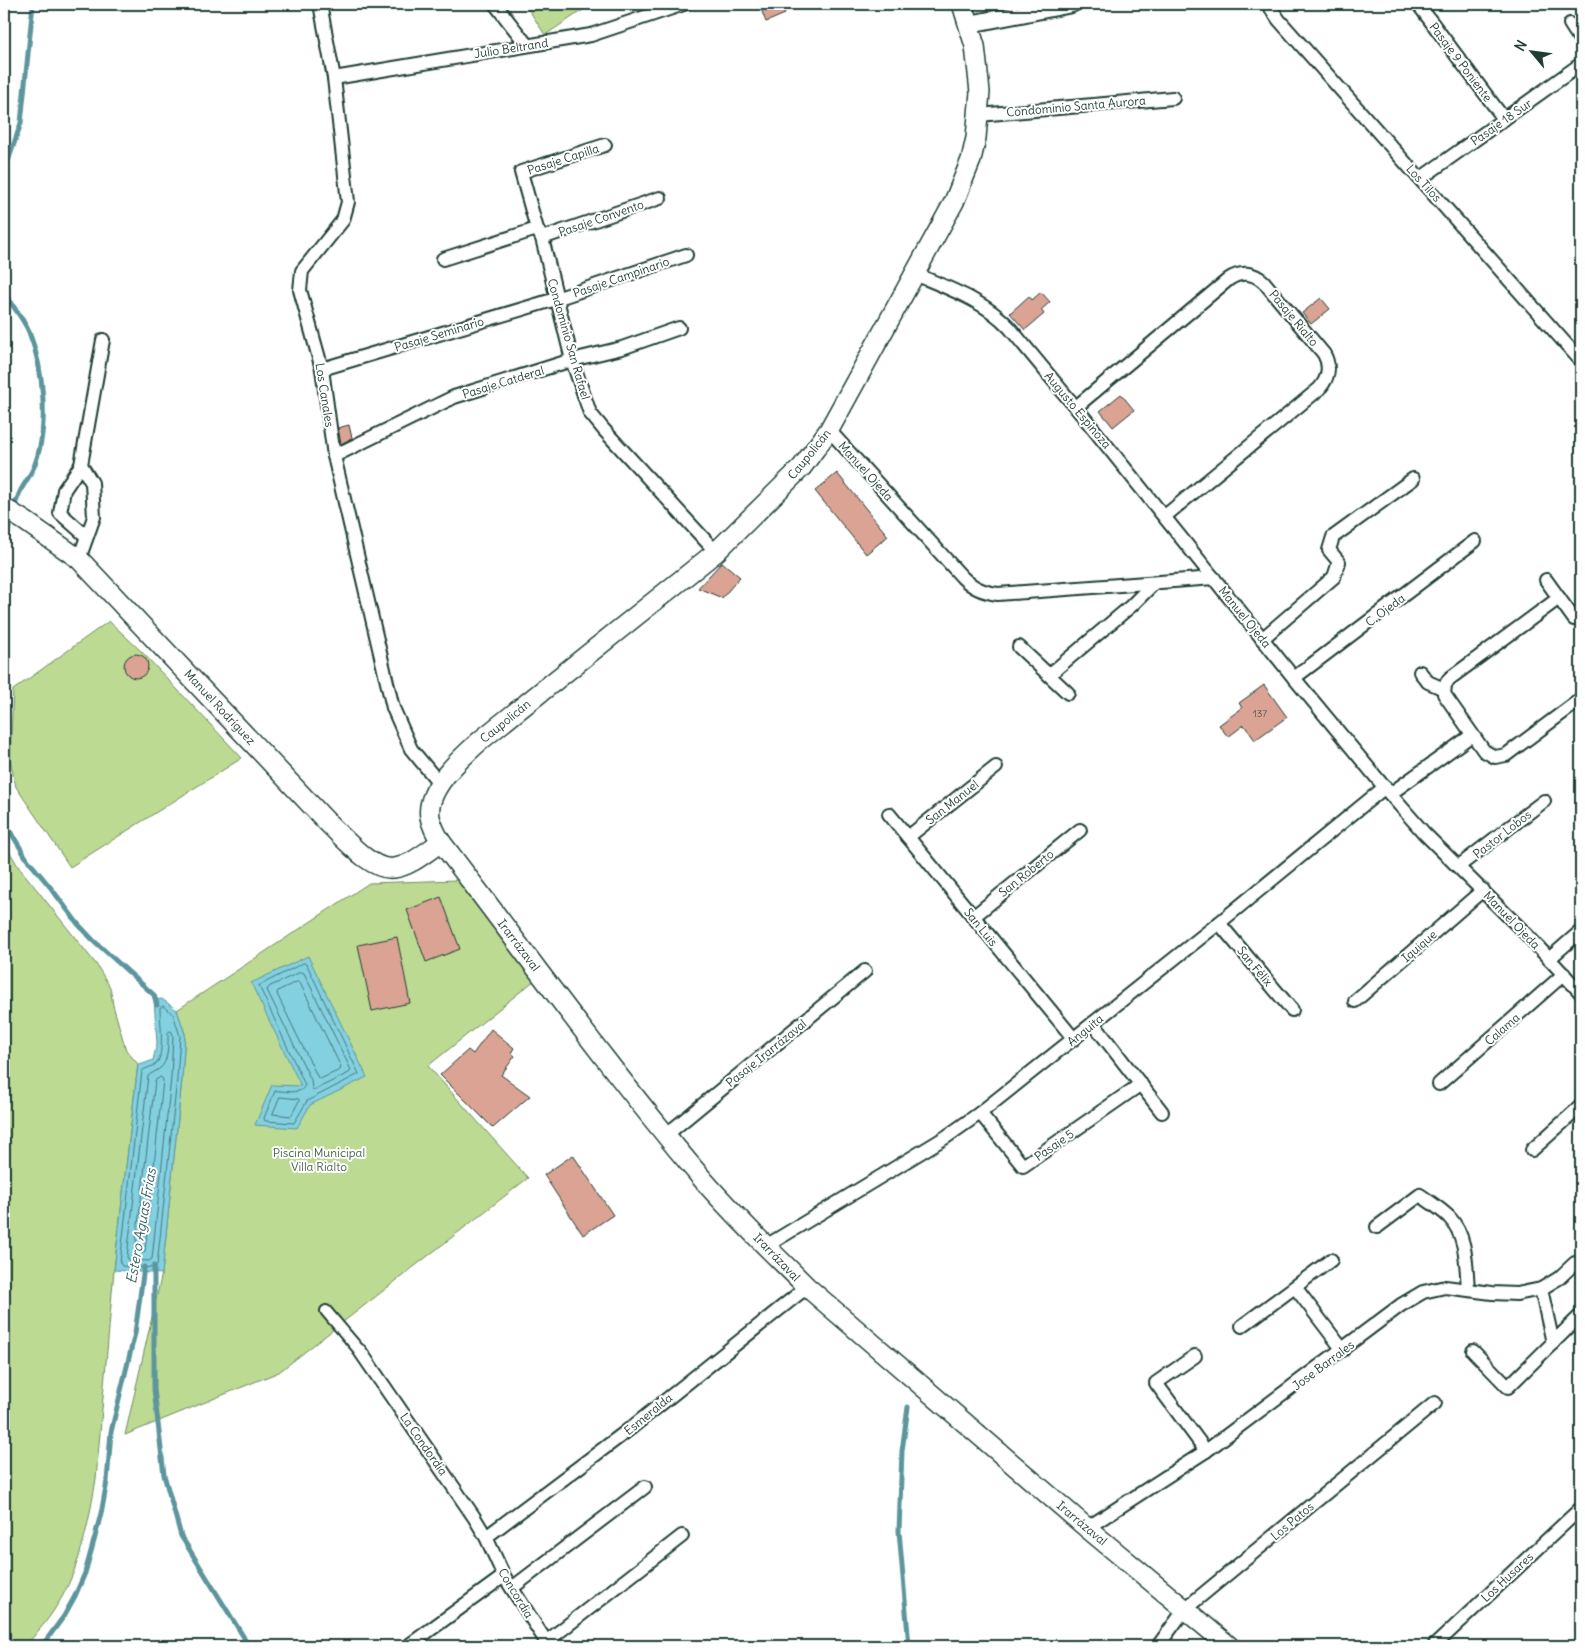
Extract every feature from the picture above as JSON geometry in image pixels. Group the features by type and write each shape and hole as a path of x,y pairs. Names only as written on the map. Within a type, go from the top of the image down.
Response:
{"main road":[{"name":"Caupolicán","path":"440,784 459,760 481,740 716,552 802,467 829,430 964,181 976,138 979,115 979,69 975,46 962,4"},
{"name":"Manuel Rodríguez","path":"4,508 25,520 79,559 328,823 358,852 374,864 393,869 413,861 441,842"},
{"name":"Irarrázaval","path":"440,784 431,799 430,815 434,831 441,842 608,1062 700,1176 806,1287 1229,1646"}],"street":[{"name":"Los Canales","path":"320,4 334,78 348,202 343,220 302,270 300,290 322,369 334,456 393,708 411,749 440,784"},
{"path":"495,4 527,45"},
{"name":"Julio Beltrand","path":"334,78 591,35 684,4"},
{"path":"969,24 1072,4"},
{"name":"Los Tilos","path":"1268,4 1279,20 1581,361"},
{"name":"Pasaje 9 Poniente","path":"1418,4 1504,119"},
{"path":"1570,24 1581,41"},
{"name":"Pasaje 18 Sur","path":"1420,179 1581,64"},
{"name":"Condominio Santa Aurora","path":"979,115 1173,98"},
{"name":"Pasaje Capilla","path":"521,172 605,145"},
{"name":"Condominio San Rafael","path":"521,172 540,234 572,360 590,413 716,552"},
{"name":"Pasaje Convento","path":"443,259 540,234 660,198"},
{"name":"Pasaje Campinario","path":"556,299 686,255"},
{"name":"Augusto Espinoza","path":"915,274 981,304 1001,318 1076,407 1214,578"},
{"name":"Pasaje Rialto","path":"1076,407 1229,279 1240,274 1253,275 1264,282 1324,354 1327,359 1328,369 1325,380 1319,390 1165,516"},
{"name":"Pasaje Seminario","path":"322,369 556,299"},
{"name":"Pasaje Catderal","path":"334,456 454,397 572,360 622,348 679,328"},
{"path":"86,536 60,513 64,490 81,465 103,340"},
{"name":"Manuel Ojeda","path":"829,430 962,577 978,590 998,594 1214,578 1387,791 1424,833 1483,890 1581,993"},
{"path":"79,559 94,517 92,483 81,465"},
{"path":"1262,638 1334,577 1339,562 1329,550 1333,537 1413,479"},
{"name":"C. Ojeda","path":"1294,678 1475,541"},
{"path":"1546,580 1574,619"},
{"path":"1049,675 1131,606 1154,583"},
{"path":"1559,598 1449,679 1444,689 1446,699 1484,751 1495,757 1506,755 1581,699"},
{"path":"1019,647 1068,693"},
{"path":"1420,672 1428,682 1444,689"},
{"name":"Anguita","path":"766,1246 946,1138 993,1103 1387,791 1472,735"},
{"name":"San Manuel","path":"908,837 996,767"},
{"name":"Pastor Lobos","path":"1459,866 1544,802"},
{"name":"San Luis","path":"889,814 1074,1039"},
{"name":"San Roberto","path":"973,917 1080,830"},
{"name":"Iquique","path":"1355,1001 1483,890"},
{"name":"San Félix","path":"1219,923 1292,1010"},
{"path":"1549,958 1581,931"},
{"name":"Pasaje Irarrázaval","path":"666,1135 865,971"},
{"name":"Calama","path":"1439,1084 1564,974"},
{"path":"1093,1023 1162,1112"},
{"name":"Pasaje 5","path":"980,1113 1023,1166 1141,1084"},
{"path":"1532,1150 1581,1106"},
{"path":"1377,1227 1420,1195 1449,1216 1460,1232 1465,1252 1468,1289"},
{"path":"1242,1326 1331,1260"},
{"name":"Jose Barrales","path":"1088,1528 1206,1451 1401,1305 1423,1292 1445,1286 1492,1293 1517,1294 1541,1289 1559,1278 1575,1263"},
{"name":"Esmeralda","path":"486,1537 631,1428 806,1287"},
{"path":"1295,1287 1343,1350"},
{"path":"1541,1289 1553,1343"},
{"path":"326,1311 360,1352"},
{"path":"1472,1351 1508,1387 1581,1315"},
{"name":"La Condordia","path":"360,1352 454,1487 486,1537"},
{"path":"1195,1356 1156,1383 1206,1451"},
{"name":"Los Patos","path":"1158,1646 1185,1609 1435,1403"},
{"path":"512,1588 645,1487"},
{"name":"Los Husares","path":"1434,1646 1581,1508"},
{"path":"548,1644 682,1536"},
{"name":"Concordia","path":"486,1537 504,1576 548,1644"},
{"path":"408,1646 504,1576"}],"green space":[{"path":"531,4 592,4 545,35 527,7"},
{"path":"109,621 141,651 242,758 70,867 16,787 10,760 13,690"},
{"path":"4,842 18,866 96,964 110,987 113,1005 126,1050 138,1064 114,1270 96,1479 90,1513 82,1547 63,1596 51,1615 26,1646 4,1646"},
{"name":"Piscina Municipal Villa Rialto","path":"457,880 535,980 428,1066 528,1178 279,1372 125,1435 162,1273 185,1034 177,1010 369,883"}],"water":[{"path":"308,956 367,1077 310,1105 297,1128 255,1125 272,1085 301,1086 251,983"},
{"path":"162,999 177,1010 185,1034 162,1274 114,1270 138,1064 153,1060 157,1043 154,1000"}],"building":[{"path":"759,4 781,4 785,14 766,22"},
{"path":"1041,292 1050,302 1041,310 1044,314 1025,330 1010,313 1029,296 1032,300"},
{"path":"1321,298 1330,309 1311,324 1302,313"},
{"path":"1121,394 1134,410 1113,427 1100,411"},
{"path":"349,425 352,438 341,444 338,428"},
{"path":"837,473 888,536 866,554 815,491"},
{"path":"722,562 740,577 722,598 698,588"},
{"path":"136,654 144,658 148,666 144,674 136,678 128,674 124,666 128,658"},
{"path":"1264,685 1287,717 1255,740 1244,725 1228,737 1219,725 1242,708 1239,703"},
{"path":"441,897 460,949 426,962 407,910"},
{"path":"397,937 410,1003 372,1011 358,945"},
{"path":"491,1029 514,1048 511,1053 515,1056 501,1075 530,1096 493,1128 440,1075 468,1050 473,1054"},
{"path":"573,1155 613,1215 583,1235 544,1175"}],"waterway":[{"name":"Estero Aguas Frías","path":"4,173 21,123 33,4"},
{"name":"Estero Aguas Frías","path":"4,293 29,332 38,363 43,398 42,433 39,449 34,467 13,510"},
{"name":"Estero Aguas Frías","path":"4,547 11,518"},
{"name":"Estero Aguas Frías","path":"4,821 27,859 78,924 154,995 157,1005"},
{"path":"154,1266 154,1389 164,1475 181,1536 248,1646"},
{"name":"Estero Aguas Frías","path":"42,1646 64,1616 75,1596 85,1573 95,1537 107,1481 111,1432 135,1333 144,1267"},
{"path":"908,1407 902,1451 899,1531 909,1646"}]}
